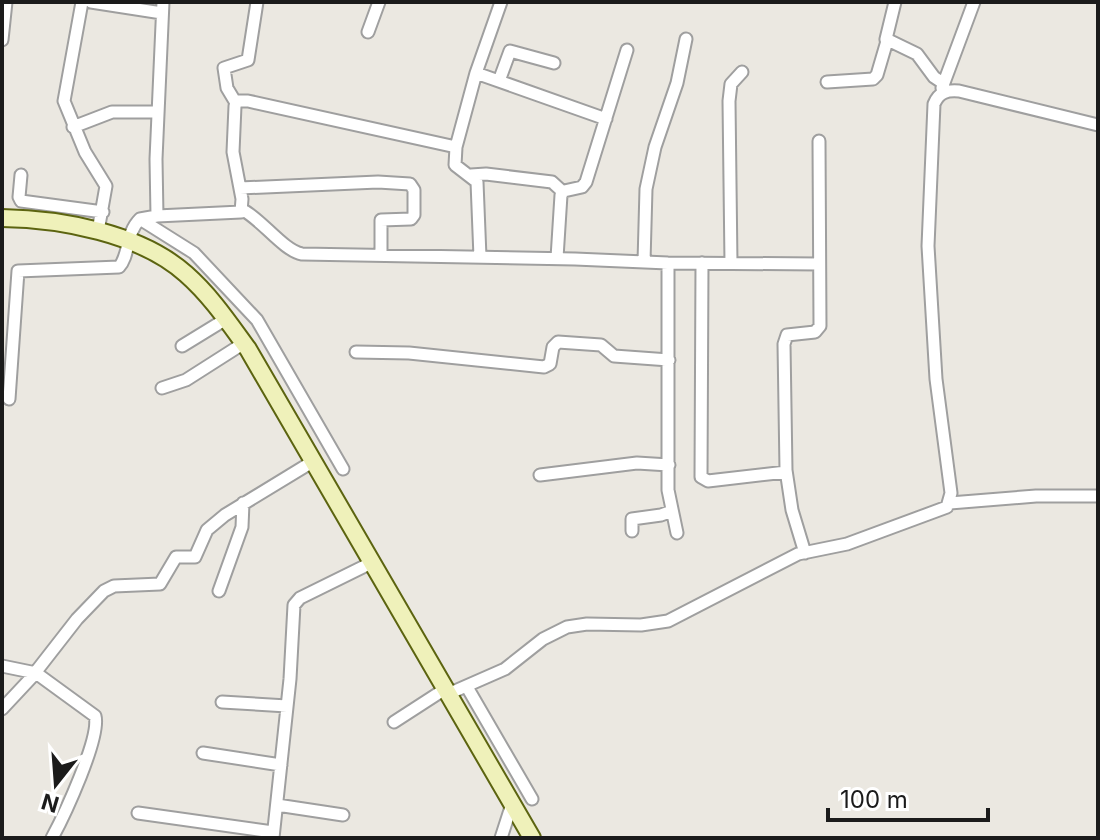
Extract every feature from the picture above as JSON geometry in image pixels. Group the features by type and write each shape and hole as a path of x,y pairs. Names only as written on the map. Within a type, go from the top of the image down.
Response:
{"street":[{"path":"2,40 6,2"},
{"path":"82,2 64,97 73,127 106,186 101,221"},
{"path":"91,2 162,7 157,216"},
{"path":"243,210 233,152 236,103 227,88 224,68 248,60 257,2"},
{"path":"368,32 379,2"},
{"path":"480,257 477,182 455,165 456,147 476,73 501,2"},
{"path":"827,82 873,79 877,75 895,2"},
{"path":"950,503 949,466 936,379 928,246 931,118 974,2"},
{"path":"644,262 646,189 655,147 677,83 686,39"},
{"path":"887,41 917,54 943,88 948,90 1098,125"},
{"path":"563,192 582,187 586,182 627,50"},
{"path":"499,81 510,51 554,63"},
{"path":"731,263 729,101 731,84 742,72"},
{"path":"476,73 606,119"},
{"path":"236,103 241,100 263,104 456,147"},
{"path":"73,127 112,112 158,112"},
{"path":"805,553 792,510 786,472 784,339 791,333 815,332 820,326 819,141"},
{"path":"21,175 21,201 101,221 194,253 257,320 343,469"},
{"path":"471,175 499,175 552,182 563,192"},
{"path":"240,188 378,182 410,184 414,190 414,215 411,219 381,220 381,255"},
{"path":"557,258 563,192"},
{"path":"243,210 259,220 293,252 668,263 819,264"},
{"path":"9,399 8,316 18,271 119,267 123,263 132,231 157,216 233,214 243,210"},
{"path":"2,218 68,224 101,221"},
{"path":"132,231 150,250 183,271 203,290 244,343 532,838"},
{"path":"668,263 668,490 677,533"},
{"path":"702,263 701,477 708,481 786,472"},
{"path":"182,346 226,319"},
{"path":"356,352 409,353 544,367 550,364 554,344 558,342 601,345 614,356 669,360"},
{"path":"162,388 186,380 244,343"},
{"path":"2,709 100,595 114,586 160,584 176,557 195,557 207,530 243,503 312,462"},
{"path":"540,475 637,463 669,465"},
{"path":"394,722 447,692 467,687 505,669 543,639 567,627 668,621 805,553 847,544 947,507 950,503 1036,496 1098,496"},
{"path":"219,591 242,527 243,503"},
{"path":"632,531 632,519 665,515 672,511"},
{"path":"138,813 273,835 294,605 300,598 371,563"},
{"path":"2,666 36,673 90,710 97,721 78,781 52,838"},
{"path":"467,687 532,799"},
{"path":"222,702 287,706"},
{"path":"203,753 281,765"},
{"path":"501,838 512,804"},
{"path":"277,805 343,815"}]}
